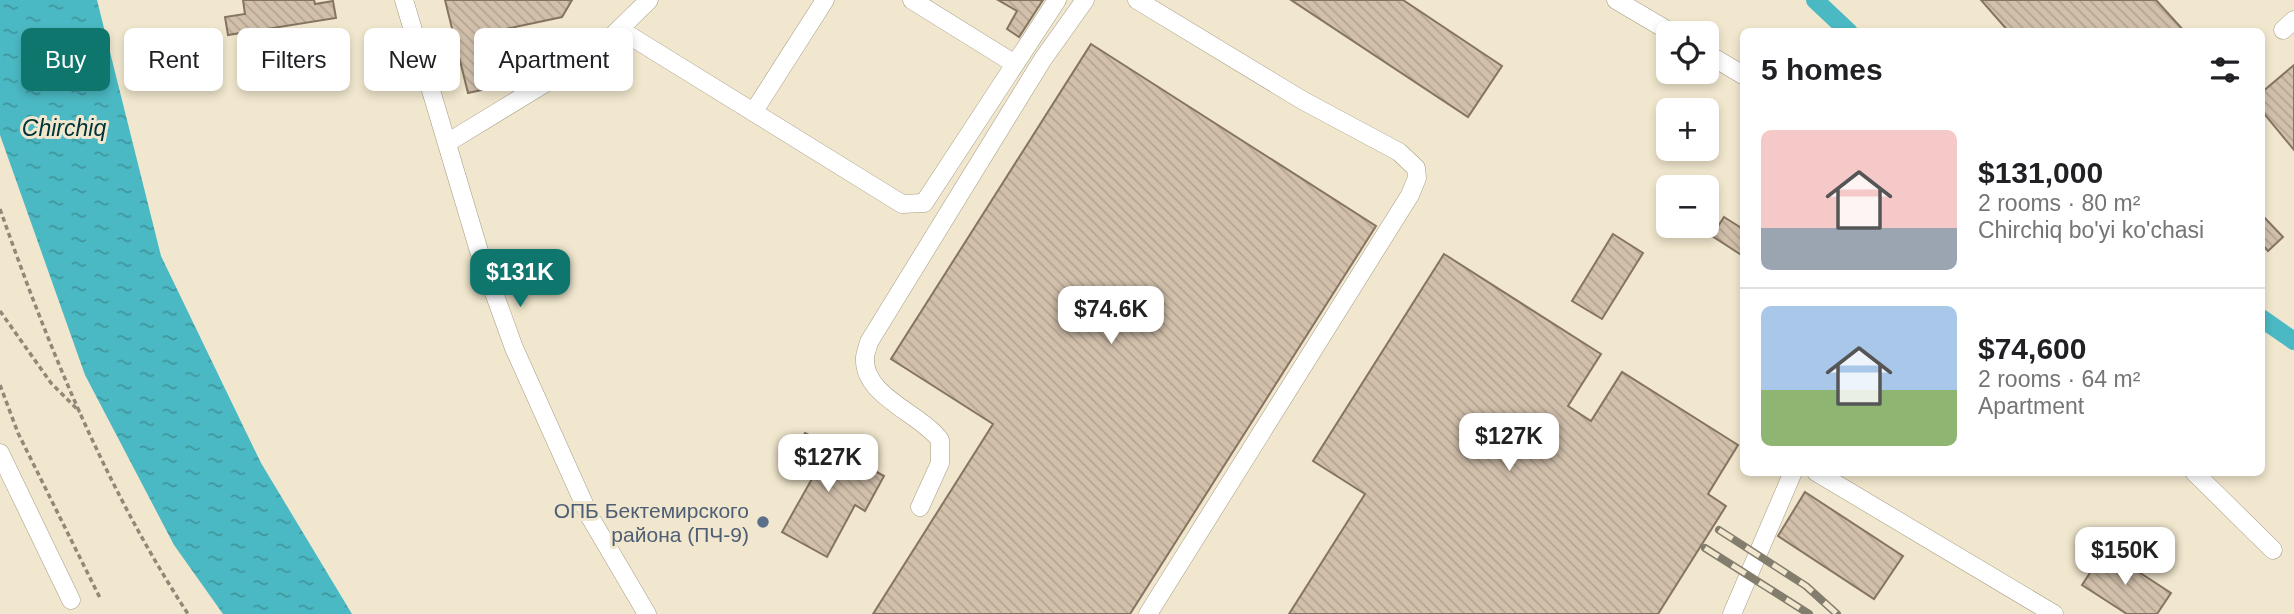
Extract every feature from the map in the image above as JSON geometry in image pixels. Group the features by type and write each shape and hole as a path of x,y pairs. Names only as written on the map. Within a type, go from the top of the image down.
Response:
{"street":[{"path":"404,0 479,251 519,360 590,517 647,614"},
{"path":"620,28 649,0"},
{"path":"754,111 825,0"},
{"path":"912,0 1015,64"},
{"path":"633,38 902,204 924,203 1057,0"},
{"path":"920,508 940,463 940,440 918,418 874,387 864,359 869,342 1044,59 1085,0"},
{"path":"1137,0 1302,100 1399,152 1416,168 1417,178 1410,195 1148,614"},
{"path":"1616,0 1656,24"},
{"path":"1719,61 1740,73"},
{"path":"447,143 531,91"},
{"path":"0,453 71,600"},
{"path":"1732,614 1791,476"},
{"path":"1823,476 2054,614"},
{"path":"2198,476 2273,550"}],"path":[{"path":"0,209 81,413 154,562 188,614"},
{"path":"0,311 51,383 81,413"},
{"path":"0,385 18,433 101,600"}],"water":[{"name":"Chirchiq","path":"0,0 97,0 104,28 21,28 21,91 110,91 110,52 161,256 261,463 352,614 223,614 174,545 85,375 0,135"}],"building":[{"path":"243,0 314,0 315,4 333,1 336,18 272,28 237,28 237,34 228,35 225,17 245,14"},
{"path":"445,0 572,0 562,17 510,28 474,28 474,91 477,91 468,93 460,61 460,28 452,28"},
{"path":"998,0 1043,0 1019,37 1007,29 1017,11"},
{"path":"1291,0 1403,0 1502,66 1468,117"},
{"path":"1981,0 2156,0 2181,28 2006,28"},
{"path":"1091,44 1376,226 1130,614 873,614 993,424 891,359"},
{"path":"2294,65 2294,150 2265,115 2265,90"},
{"path":"1724,217 1740,227 1740,254 1715,238 1719,238 1719,225"},
{"path":"2265,218 2283,237 2268,251 2265,248"},
{"path":"1613,234 1643,253 1602,319 1572,301"},
{"path":"1444,254 1601,354 1568,406 1591,421 1622,372 1738,445 1708,494 1726,506 1658,614 1289,614 1365,494 1313,461"},
{"path":"805,433 884,476 865,511 855,505 827,557 782,532 813,477 787,464"},
{"path":"1805,492 1903,556 1874,599 1778,536"},
{"path":"2105,550 2171,593 2157,614 2127,614 2082,585"}],"waterway":[{"path":"1815,0 1845,28"},
{"path":"2265,321 2294,341"}],"railway":[{"path":"1719,530 1806,586 1837,614"},
{"path":"1705,548 1809,614"}],"place":[{"name":"ОПБ Бектемирского района (ПЧ-9)","path":"763,522"}]}
